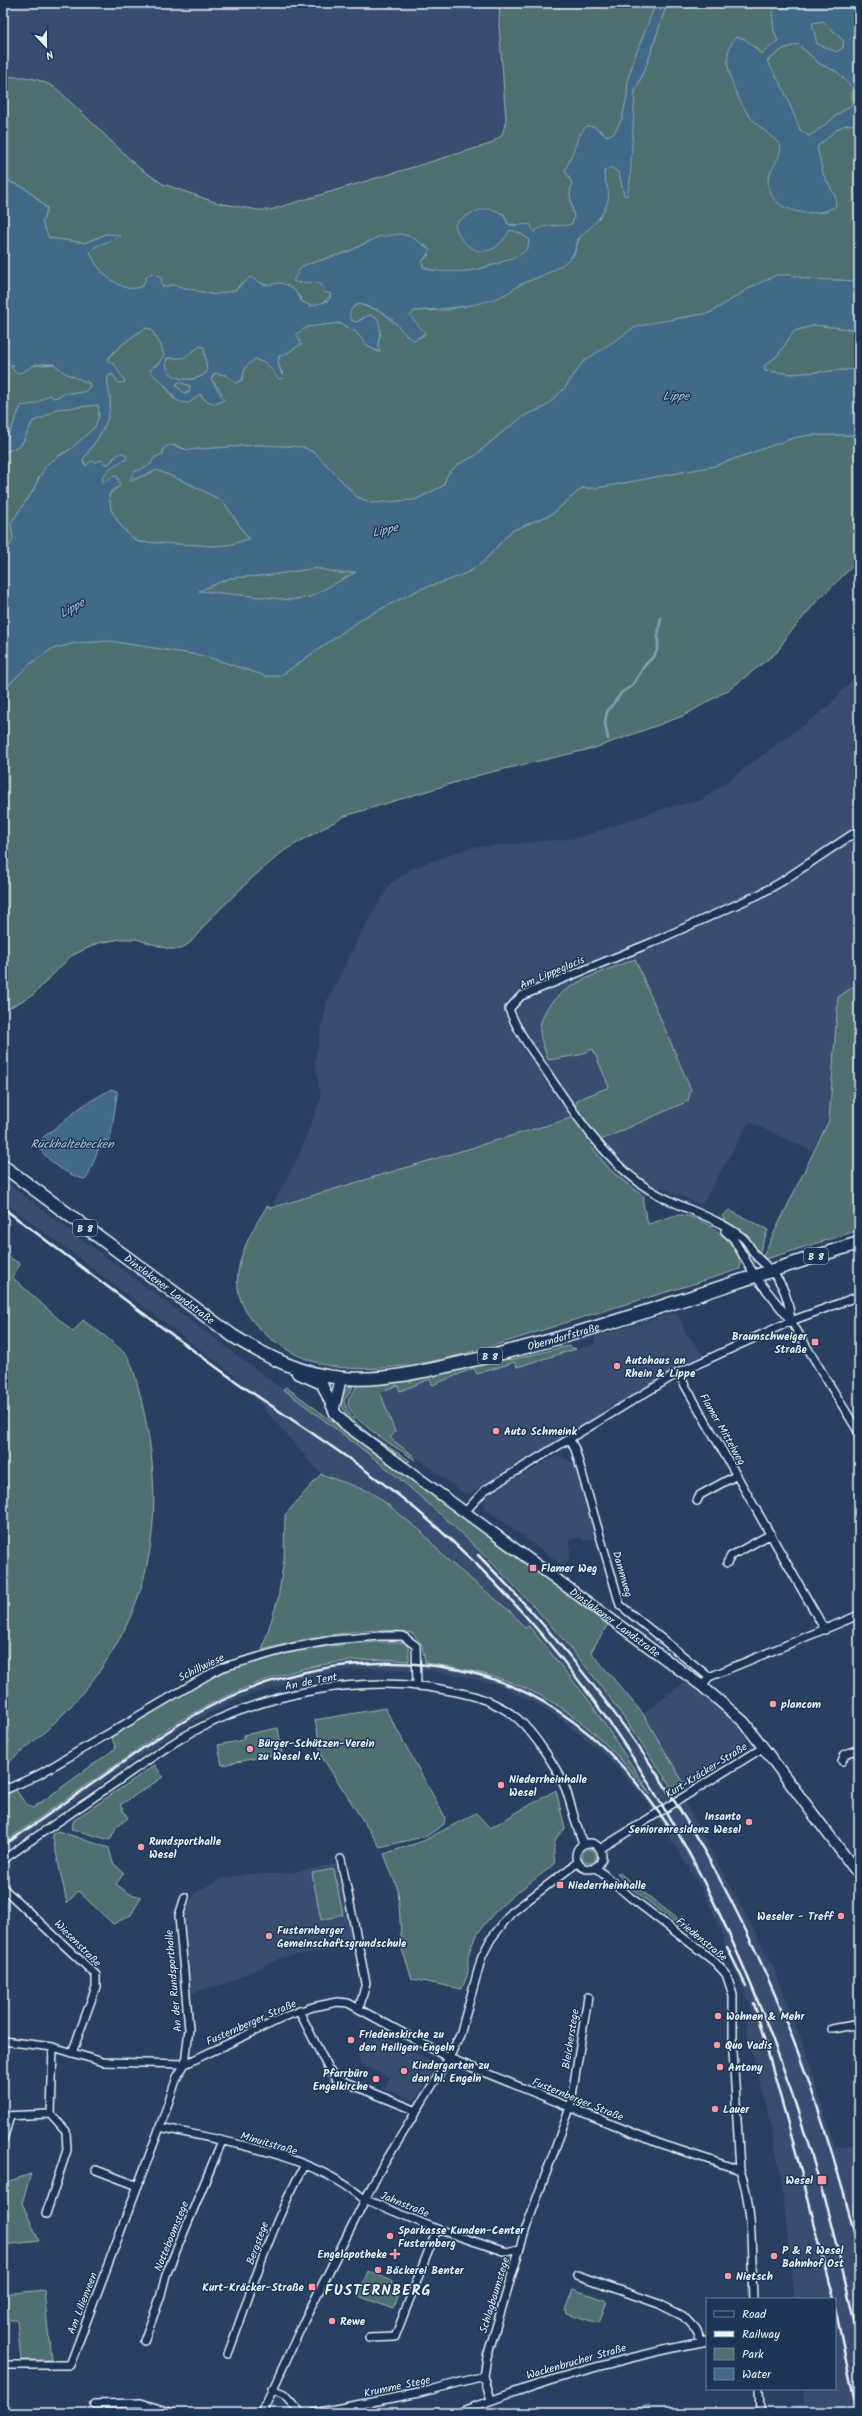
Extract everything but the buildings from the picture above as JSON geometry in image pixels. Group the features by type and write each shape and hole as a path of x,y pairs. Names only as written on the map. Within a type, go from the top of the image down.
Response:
{"main road":[{"name":"Dinslakener Landstraße","path":"3,1166 261,1354 322,1384 338,1418 346,1425 702,1686 744,1722 859,1874"},
{"name":"Oberndorfstraße","path":"261,1354 284,1365 341,1378 385,1377 493,1355 629,1317 753,1271 772,1270 859,1243"},
{"path":"334,1408 341,1378"}],"street":[{"name":"Am Lippeglacis","path":"791,1320 789,1299 772,1270 758,1258 743,1238 642,1185 618,1166 588,1132 514,1024 509,1009 521,996 652,942 760,894 781,882 859,830"},
{"name":"Am Lippeglacis","path":"719,1225 733,1238 753,1271 791,1320 859,1433"},
{"path":"465,1512 485,1490 570,1440 678,1373 791,1320 859,1296"},
{"name":"Flamer Mittelweg","path":"678,1373 825,1630"},
{"name":"Dammweg","path":"570,1440 575,1449 620,1604 709,1677"},
{"name":"Flamer Mittelweg","path":"697,1501 700,1495 737,1475"},
{"path":"727,1563 731,1556 771,1534"},
{"path":"702,1686 709,1677 859,1615"},
{"name":"Schillwiese","path":"3,1784 7,1789 38,1775 220,1668 290,1648 333,1640 379,1636 403,1636 416,1646 417,1686"},
{"name":"An de Tent","path":"3,1860 202,1727 272,1701 308,1691 353,1685 417,1686 457,1691 483,1699 505,1710 519,1720 563,1783 583,1844"},
{"name":"Kurt-Kräcker-Straße","path":"600,1849 764,1747"},
{"path":"842,1761 844,1754 859,1750"},
{"path":"591,1843 600,1849 602,1857 596,1867 588,1868 578,1862 576,1854 583,1844 591,1843"},
{"path":"341,1858 366,1983 359,2009"},
{"path":"262,2413 272,2389 364,2200 379,2172 449,2058 460,2035 482,1956 491,1939 511,1913 578,1862"},
{"name":"Friedenstraße","path":"596,1867 630,1897 715,1962 726,1974 733,1995 733,2052 740,2170 745,2184 753,2298"},
{"name":"Wiesenstraße","path":"3,1888 96,1975 96,1987 72,2053"},
{"name":"An der Rundsporthalle","path":"185,2064 189,2029 179,1916 186,1897"},
{"name":"Bleicherstege","path":"570,2108 588,1997"},
{"name":"Fusternberger Straße","path":"3,2041 53,2047 103,2062 185,2064 299,2011 337,2002 348,2004 359,2009 449,2058 658,2144 740,2170"},
{"path":"299,2011 329,2070 335,2078 417,2111"},
{"path":"832,2028 859,2024"},
{"path":"46,2214 67,2150 66,2131 51,2114 53,2047"},
{"name":"Am Lilienveen","path":"3,2365 70,2365 160,2127 177,2077 185,2064"},
{"name":"Schlagbaumstege","path":"491,2400 484,2376 492,2335 517,2263 518,2249 570,2108"},
{"path":"3,2140 6,2116 51,2114"},
{"name":"Minuitstraße","path":"160,2127 222,2141 306,2165 355,2191 364,2200"},
{"name":"Notteboomstege","path":"144,2340 160,2298 166,2275 222,2141"},
{"name":"Bergstege","path":"228,2354 276,2222 287,2197 306,2165"},
{"path":"96,2170 138,2186"},
{"name":"Jahnstraße","path":"364,2200 437,2229 506,2252 518,2249"},
{"name":"Jahnstraße","path":"370,2338 395,2337 437,2229"},
{"name":"Wackenbrucher Straße","path":"458,2413 491,2400 583,2369 705,2341 683,2316 659,2304 577,2274"},
{"name":"Krumme Stege","path":"314,2413 419,2393 484,2376"},
{"path":"272,2389 284,2394 301,2413"},
{"path":"758,2390 760,2413"},
{"path":"94,2404 141,2403 172,2413"}],"shaded area":[{"path":"3,3 500,3 499,24 506,120 502,135 490,144 270,210 258,210 218,203 174,189 153,179 121,151 22,76 3,77"},
{"path":"859,672 859,983 838,997 828,1119 812,1151 749,1122 703,1203 698,1204 662,1187 644,1197 611,1171 590,1145 689,1101 691,1090 635,960 567,989 557,995 579,1055 593,1049 609,1087 577,1100 571,1118 271,1208 298,1157 321,1098 315,1061 327,1001 366,924 391,883 413,868 468,848 578,838 665,808 700,801 827,708"},
{"path":"3,1180 354,1443 423,1498 471,1543 546,1621 587,1668 624,1717 674,1791 678,1789 772,1964 813,2070 811,2071 836,2148 856,2145 859,2159 859,2413 795,2413 793,2406 804,2405 803,2390 836,2390 836,2298 794,2298 781,2177 765,2098 746,2030 751,2006 723,1941 725,1939 703,1891 646,1800 604,1753 550,1711 497,1684 436,1671 370,1668 342,1671 301,1679 237,1699 184,1726 3,1851 3,1843 189,1715 255,1683 294,1671 342,1661 380,1658 437,1664 478,1672 521,1685 548,1699 586,1725 649,1791 590,1702 529,1626 525,1628 511,1612 445,1558 422,1532 373,1493 321,1474 234,1375 3,1201"},
{"path":"677,1312 684,1330 705,1357 676,1371 471,1493 464,1493 390,1438 380,1392 398,1385 401,1391 431,1379 433,1385 474,1368 477,1374 515,1362 517,1367 595,1344 594,1337"},
{"path":"556,1456 564,1457 578,1468 596,1538 582,1541 581,1537 570,1540 570,1558 563,1566 483,1507 485,1499 490,1493"},
{"path":"685,1682 729,1715 748,1740 744,1749 685,1785 643,1714"},
{"name":"Fusternberger Gemeinschaftsgrundschule","path":"339,1863 355,1947 283,1957 227,1983 191,1993 183,1911 196,1892 221,1879 246,1874 283,1874"},
{"name":"Kindergarten zu den hl. Engeln","path":"379,2032 436,2065 415,2100 384,2089 389,2077 361,2065 356,2047"}],"green space":[{"path":"500,3 656,3 636,54 628,79 627,97 622,119 614,134 606,136 600,130 579,134 573,157 565,170 572,183 570,195 574,217 572,224 563,227 553,225 534,232 526,226 508,224 504,214 484,211 473,213 456,224 502,241 510,230 518,232 529,239 528,247 524,253 497,264 465,272 454,273 433,271 423,267 422,262 429,254 425,245 378,237 348,252 321,260 298,283 315,281 332,293 327,300 321,304 313,306 305,305 298,295 275,284 270,286 261,283 241,283 236,290 214,295 173,285 162,287 159,275 141,287 130,289 123,288 108,279 97,265 90,252 95,245 117,238 106,234 85,243 49,238 42,223 47,208 27,190 11,183 3,172 3,77 31,78 56,88 138,167 163,184 218,203 258,210 270,210 490,144 502,135 506,120 499,24"},
{"path":"667,3 802,3 793,8 775,8 772,10 774,31 778,41 761,54 754,46 728,54 733,84 759,126 772,135 781,146 781,155 771,172 786,207 805,213 827,212 835,196 823,174 817,147 837,129 845,125 859,124 859,281 807,279 791,275 753,286 710,313 673,319 583,362 565,388 545,407 526,415 500,434 475,456 457,465 448,474 443,486 415,500 372,503 357,497 316,454 303,447 257,445 188,450 174,445 163,451 163,454 131,481 157,470 186,482 223,501 249,539 229,545 214,546 138,542 129,535 121,526 111,510 109,495 117,488 108,479 103,485 102,478 114,464 127,459 114,457 111,463 108,464 94,464 86,466 83,460 100,434 107,420 110,401 108,376 112,374 119,383 125,382 107,360 115,351 141,331 146,328 151,329 161,345 164,355 159,363 154,366 160,379 173,398 189,403 199,394 205,400 222,393 211,379 215,373 226,375 236,382 242,380 245,368 254,359 266,363 277,375 283,375 278,364 279,356 286,354 300,344 296,334 307,327 338,323 355,331 369,347 379,352 378,342 381,334 364,317 357,322 352,321 348,315 352,308 358,304 381,311 414,340 424,335 410,316 414,311 445,310 474,304 505,294 521,284 544,275 560,266 573,256 580,237 599,218 607,186 604,180 604,171 611,166 619,173 624,195 635,91 647,64"},
{"path":"823,21 844,41 843,48 837,52 817,44 811,23"},
{"path":"798,44 820,64 836,71 852,87 852,105 840,112 809,136 800,130 767,61 783,49"},
{"path":"815,325 859,330 859,369 793,374 765,371 764,366 778,355 794,331"},
{"path":"200,346 204,346 207,372 194,379 186,379 179,378 168,371 166,365 167,358 179,358"},
{"path":"3,363 14,365 11,367 54,364 65,373 89,383 90,386 84,392 68,393 54,398 49,395 35,404 21,406 11,430 3,439"},
{"path":"180,382 190,386 189,393 184,393 176,386 177,383"},
{"path":"99,405 98,420 95,427 71,449 58,456 39,477 33,491 11,523 13,539 3,560 3,453 21,445 33,421 44,417 56,409"},
{"path":"809,435 859,435 859,560 818,600 787,636 777,652 730,689 683,716 595,748 483,774 345,816 285,850 252,878 211,918 191,942 181,949 169,949 136,939 121,939 98,943 71,956 33,995 3,1011 3,690 30,664 52,649 75,643 110,641 205,656 266,676 280,676 363,618 420,589 452,579 470,571 483,562 511,531 552,514 582,488 597,488 714,466 793,438"},
{"path":"316,568 340,573 357,572 310,597 291,600 198,591 230,578 270,575"},
{"path":"635,959 691,1090 688,1101 590,1145 611,1171 644,1197 643,1204 648,1224 681,1215 690,1216 700,1220 720,1233 729,1242 739,1260 740,1269 489,1347 427,1362 396,1367 365,1369 336,1367 314,1362 283,1347 257,1326 246,1311 240,1296 238,1281 239,1266 250,1236 267,1206 271,1208 571,1118 577,1100 609,1087 593,1049 579,1055 548,1060 541,1040 540,1031 544,1013 553,1001 564,991 577,983"},
{"path":"859,983 859,1230 766,1259 763,1256 829,1120 838,997"},
{"path":"729,1210 768,1230 759,1253 745,1235 730,1227 722,1216"},
{"path":"3,1253 20,1264 12,1277 73,1332 83,1320 123,1351 127,1356 134,1372 146,1420 154,1490 152,1538 143,1583 127,1624 105,1663 77,1699 43,1733 3,1766"},
{"path":"568,1346 576,1349 517,1367 515,1362 477,1374 474,1368 433,1385 430,1379 400,1391 398,1385 380,1392 395,1432 390,1438 414,1456 415,1460 376,1434 356,1418 350,1410 348,1403 348,1400 357,1384 502,1358 510,1360"},
{"path":"350,1386 353,1387 344,1401 354,1420 371,1436 410,1461 404,1463 371,1440 349,1418 343,1407 342,1396"},
{"path":"286,1387 608,1624 591,1652 643,1714 685,1785 674,1791 621,1713 587,1668 549,1623 488,1559 445,1518 389,1470 283,1389"},
{"path":"321,1474 373,1493 422,1532 445,1558 511,1612 525,1628 529,1626 590,1702 651,1795 602,1741 578,1720 553,1703 526,1689 497,1678 463,1669 425,1663 422,1644 412,1633 376,1630 337,1634 297,1641 262,1650 278,1599 284,1560 285,1515"},
{"path":"405,1642 409,1650 409,1661 380,1659 324,1665 268,1679 241,1689 215,1701 169,1727 3,1843 3,1793 4,1795 16,1790 25,1803 33,1808 116,1748 111,1736 200,1683 232,1669 253,1662 294,1652 357,1643"},
{"path":"385,1708 445,1817 444,1824 427,1836 380,1847 322,1757 315,1720"},
{"name":"Bürger-Schützen-Verein zu Wesel e.V.","path":"278,1728 282,1753 222,1765 218,1745 244,1740 244,1735"},
{"path":"155,1765 163,1777 120,1805 128,1818 116,1827 110,1840 71,1829 74,1820"},
{"path":"556,1790 565,1829 558,1836 554,1844 555,1864 507,1901 486,1922 470,1950 468,1971 462,1989 412,1979 402,1949 398,1890 384,1854 423,1841 476,1813 490,1828"},
{"path":"58,1831 109,1848 113,1863 124,1873 116,1884 128,1893 141,1897 131,1915 113,1924 78,1891 67,1903 52,1834"},
{"path":"589,1849 594,1851 596,1856 594,1861 589,1863 584,1861 582,1856 584,1851"},
{"path":"334,1869 343,1915 321,1920 312,1873"},
{"path":"618,1872 679,1920 683,1915 685,1919 680,1926 631,1888 617,1874"},
{"path":"31,2174 22,2203 39,2241 3,2245 3,2183"},
{"path":"368,2271 392,2281 390,2293 398,2296 394,2309 358,2296"},
{"path":"573,2289 607,2301 599,2323 566,2313 565,2310"},
{"path":"44,2290 51,2360 21,2360 17,2320 3,2320 3,2294"},
{"path":"649,2405 649,2413 618,2413"}],"water":[{"name":"Lippe","path":"656,3 667,3 647,64 635,91 630,180 627,196 624,195 619,173 611,167 604,171 609,196 604,211 598,220 579,238 573,255 561,266 519,285 506,294 495,299 461,307 414,311 410,316 425,333 414,340 407,336 392,319 382,312 374,308 358,304 352,308 349,315 352,321 357,322 369,315 377,318 380,328 378,348 380,352 369,347 355,331 339,323 307,327 296,334 301,344 286,354 279,356 278,364 283,378 279,379 266,363 254,359 245,368 242,380 236,383 226,375 214,373 211,379 224,400 215,404 205,400 200,394 189,403 180,402 154,375 150,370 159,363 164,355 161,345 151,329 146,328 125,342 107,360 115,365 125,382 119,383 112,374 108,376 110,400 107,420 100,434 83,460 84,464 86,466 91,461 96,462 101,460 106,465 119,454 122,453 126,455 127,459 113,466 102,478 103,484 111,477 117,476 120,486 112,490 109,495 111,510 121,526 138,542 214,546 229,545 249,539 223,501 186,482 157,470 130,481 134,472 151,464 154,458 163,454 164,448 170,445 188,450 257,445 303,447 316,454 357,497 372,503 415,500 443,486 448,474 457,465 475,456 500,434 526,415 545,407 565,388 583,362 634,328 652,323 710,313 753,286 777,275 790,275 807,279 859,281 859,330 815,325 794,331 778,355 764,366 765,371 793,374 859,369 859,435 809,435 793,438 714,466 597,488 582,488 552,514 511,531 483,562 470,571 452,579 420,589 363,618 280,676 266,676 205,656 110,641 75,643 52,649 30,664 3,690 3,560 13,539 11,523 33,491 47,464 71,449 95,427 99,416 98,405 56,409 44,417 33,421 21,445 3,453 3,439 11,430 21,406 35,404 49,395 54,398 66,393 82,392 90,386 89,383 65,373 54,364 36,364 23,372 16,373 11,367 14,365 3,363 3,172 11,183 27,190 47,209 42,223 49,238 85,243 106,234 120,235 114,240 94,248 90,252 98,267 118,285 126,288 143,286 147,276 153,273 161,278 162,287 173,285 214,295 236,290 250,277 264,285 280,283 287,285 294,290 302,302 311,306 328,301 332,294 324,292 323,286 319,284 293,281 302,266 348,252 378,237 400,234 412,237 430,250 422,262 423,267 430,270 450,272 470,271 498,264 516,257 525,251 529,244 529,239 518,232 510,230 500,244 489,250 482,251 470,247 460,237 455,224 477,211 491,209 498,211 504,216 508,224 512,226 530,224 534,232 547,226 572,224 574,217 570,195 572,183 565,170 580,135 587,126 595,127 606,136 614,133 622,119 627,97 628,79","holes":["200,346 204,347 207,372 201,377 194,379 179,378 168,371 166,365 167,358 183,358","180,382 190,386 189,393 184,393 176,386 177,383","316,568 340,573 356,572 310,597 291,600 199,591 230,578 270,575"]},
{"path":"802,3 859,3 859,124 845,125 837,129 817,147 823,174 835,196 836,206 827,210 806,213 785,207 777,202 771,193 768,183 770,173 779,156 781,146 748,114 733,86 728,65 728,54 736,37 745,39 761,54 778,41 774,31 772,10 775,8 793,8","holes":["823,21 844,41 843,48 837,52 817,44 812,23","798,44 820,64 836,71 852,87 852,105 809,136 800,130 783,88 767,61 783,49"]},
{"name":"Rückhaltebecken","path":"111,1089 117,1091 117,1095 110,1141 102,1140 87,1178 84,1179 71,1174 57,1166 44,1155 36,1143 81,1107"}],"waterway":[{"path":"608,739 605,723 607,712 622,692 632,686 645,665 655,655 658,647 658,635 661,618"}],"railway":[{"path":"3,1208 151,1320 241,1385 387,1486 433,1524 517,1607 592,1698 656,1796 712,1899 760,2007 800,2118 833,2231 859,2345"},
{"path":"478,1555 549,1631 612,1710 669,1792 718,1876 762,1965 800,2056 832,2152 859,2252"},
{"path":"3,1846 165,1733 192,1716 221,1701 262,1685 304,1673 348,1665 392,1663 436,1666 478,1675 519,1690 558,1711 591,1736 620,1764 647,1796 671,1830"},
{"path":"727,1947 746,1986"},
{"path":"754,2003 797,2156 834,2298"},
{"path":"836,2312 857,2413"}],"place":[{"name":"Braunschweiger Straße","path":"815,1342"},
{"name":"Autohaus an Rhein & Lippe","path":"617,1366"},
{"name":"Auto Schmeink","path":"496,1431"},
{"name":"Flamer Weg","path":"533,1568"},
{"name":"plancom","path":"773,1704"},
{"name":"Bürger-Schützen-Verein zu Wesel e.V.","path":"250,1749"},
{"name":"Niederrheinhalle Wesel","path":"501,1785"},
{"name":"Insanto Seniorenresidenz Wesel","path":"749,1822"},
{"name":"Rundsporthalle Wesel","path":"141,1847"},
{"name":"Niederrheinhalle","path":"560,1885"},
{"name":"Weseler - Treff","path":"841,1916"},
{"name":"Fusternberger Gemeinschaftsgrundschule","path":"269,1936"},
{"name":"Wohnen & Mehr","path":"718,2016"},
{"name":"Friedenskirche zu den Heiligen Engeln","path":"351,2040"},
{"name":"Quo Vadis","path":"717,2045"},
{"name":"Antony","path":"720,2067"},
{"name":"Kindergarten zu den hl. Engeln","path":"404,2071"},
{"name":"Pfarrbüro Engelkirche","path":"376,2079"},
{"name":"Lauer","path":"715,2109"},
{"name":"Wesel","path":"822,2180"},
{"name":"Sparkasse Kunden-Center Fusternberg","path":"390,2236"},
{"name":"Engelapotheke","path":"395,2254"},
{"name":"P & R Wesel Bahnhof Ost","path":"774,2256"},
{"name":"Bäckerei Benter","path":"378,2270"},
{"name":"Nietsch","path":"728,2276"},
{"name":"Kurt-Kräcker-Straße","path":"312,2287"},
{"name":"Rewe","path":"332,2321"}],"district":[{"name":"FUSTERNBERG","path":"378,2290"}]}
